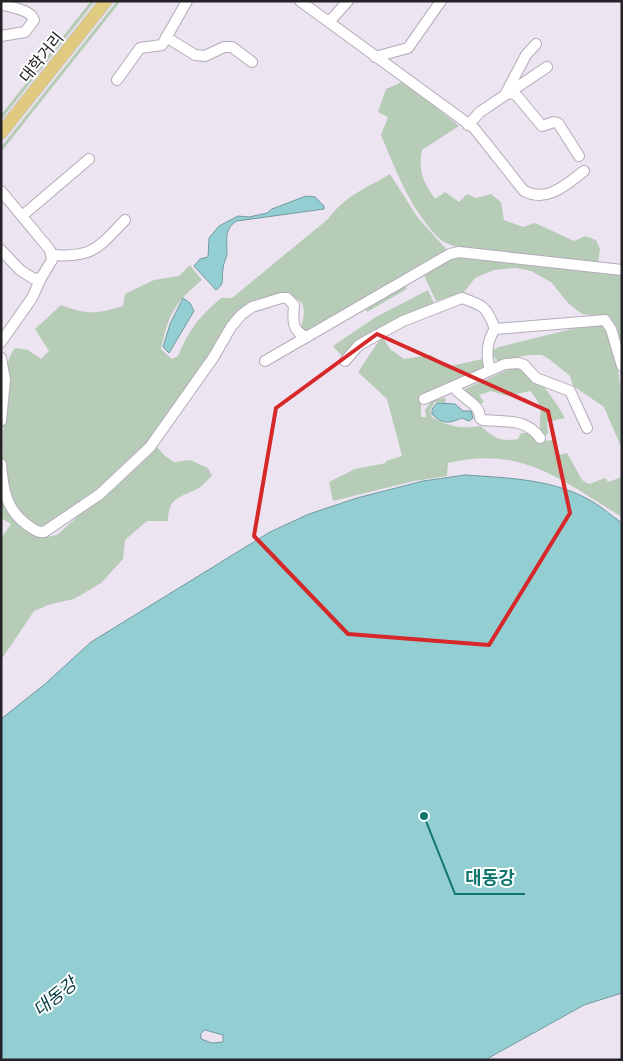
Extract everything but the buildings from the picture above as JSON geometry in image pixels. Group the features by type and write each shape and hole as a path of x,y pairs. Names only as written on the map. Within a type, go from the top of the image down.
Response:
{"main road":[{"name":"대학거리","path":"1,133 106,1"}],"street":[{"path":"117,80 140,48 162,45 187,1"},
{"path":"300,1 468,124 480,135 524,191 531,195 542,195 559,190 584,171"},
{"path":"329,22 348,1"},
{"path":"375,57 408,48 441,1"},
{"path":"1,4 26,12 34,20 25,32 1,36"},
{"path":"166,37 195,55 205,56 224,46 232,47 252,62"},
{"path":"506,94 526,55 536,44"},
{"path":"468,124 480,112 547,67"},
{"path":"506,94 513,93 518,96 542,126 554,122 558,123 579,156"},
{"path":"22,216 89,159"},
{"path":"1,190 52,255 52,260 32,298 1,342"},
{"path":"52,255 80,256 89,253 102,245 125,220"},
{"path":"1,250 28,277 34,279 41,278"},
{"path":"265,361 450,254 459,252 622,270"},
{"path":"1,464 3,496 8,506 23,522 39,532 44,532 93,499 150,447 241,315 252,307 287,298 294,305 292,322 294,328 300,334 307,337"},
{"path":"345,361 359,345 403,321 458,298 479,304 486,309 495,328"},
{"path":"495,328 605,320 611,328 622,366"},
{"path":"490,370 486,356 488,341 495,328"},
{"path":"1,358 5,380 1,421"},
{"path":"424,399 490,370 506,364 519,363 536,378 567,389 586,428"},
{"path":"454,387 459,395 476,406 480,411 480,418 483,420 523,423 532,427 540,438"}],"highlighted area":[{"path":"377,334 548,411 570,513 489,645 348,634 254,536 276,408"}],"green space":[{"path":"91,1 95,1 1,120 1,115"},
{"path":"117,1 120,2 1,152 1,147"},
{"path":"404,81 459,126 422,150 422,176 435,199 445,192 459,202 467,194 476,198 491,194 501,202 504,220 523,227 535,223 574,241 585,236 596,240 600,249 598,264 462,249 441,240 413,204 381,135 388,117 378,112 386,89"},
{"path":"390,174 418,218 448,251 311,330 300,330 304,315 303,305 298,300 290,298 280,299 247,307 148,446 95,493 40,528 20,511 8,487 3,461 3,430 8,399 7,366 15,348 28,350 41,359 49,351 35,329 61,305 85,312 106,311 123,306 125,294 154,280 179,276 190,265 202,280 185,295 170,318 161,349 172,359 178,356 187,338 206,311 221,298 232,298 328,219 349,198"},
{"path":"458,254 622,274 622,350 613,322 605,316 582,314 568,303 551,282 531,271 516,268 494,270 475,278 464,292 436,301 423,273"},
{"path":"404,284 407,289 367,312 364,307"},
{"path":"428,290 434,303 375,333 352,347 342,356 333,346 376,317"},
{"path":"600,322 608,333 617,364 620,382 622,449 604,407 573,386 570,376 549,359 542,355 529,355 498,361 491,355 491,351 499,347"},
{"path":"382,336 390,349 404,359 431,355 447,367 482,359 486,361 484,370 421,402 421,417 426,417 425,410 433,399 446,398 445,403 435,402 430,410 432,417 445,423 461,427 480,426 494,436 505,440 518,439 521,433 529,433 541,441 553,440 560,455 567,453 582,480 589,484 605,478 608,482 622,477 622,517 560,479 520,463 498,459 474,459 448,463 447,476 414,481 333,501 329,482 355,469 386,463 386,461 402,456 387,399 358,372"},
{"path":"514,367 530,374 544,387 565,418 547,422 548,434 542,437 539,404 530,391 508,396 491,391 479,395 484,402 479,404 463,390"},
{"path":"156,446 174,462 190,460 208,468 212,476 199,488 172,503 168,521 147,521 125,540 123,559 101,583 74,599 51,604 34,611 1,660 1,538 11,524 1,518 1,503 4,500 23,524 41,538 57,535"}],"water":[{"path":"306,196 315,197 324,206 324,209 237,221 230,227 227,235 227,255 223,267 222,283 216,290 194,266 200,259 208,257 209,238 219,226 238,216 249,217 267,213 272,209"},
{"path":"183,298 190,303 194,311 169,353 163,347 170,324"},
{"path":"437,403 455,404 463,411 471,411 473,418 469,421 462,418 450,422 440,420 432,414 432,409"},
{"path":"465,475 547,484 578,494 597,504 622,523 622,993 584,1005 485,1060 1,1060 1,719 45,684 91,642 270,532 309,514 357,498 423,481","holes":["205,1030 223,1035 223,1042 212,1043 201,1039 201,1033"]}],"place":[{"name":"대동강","path":"424,816"}]}
